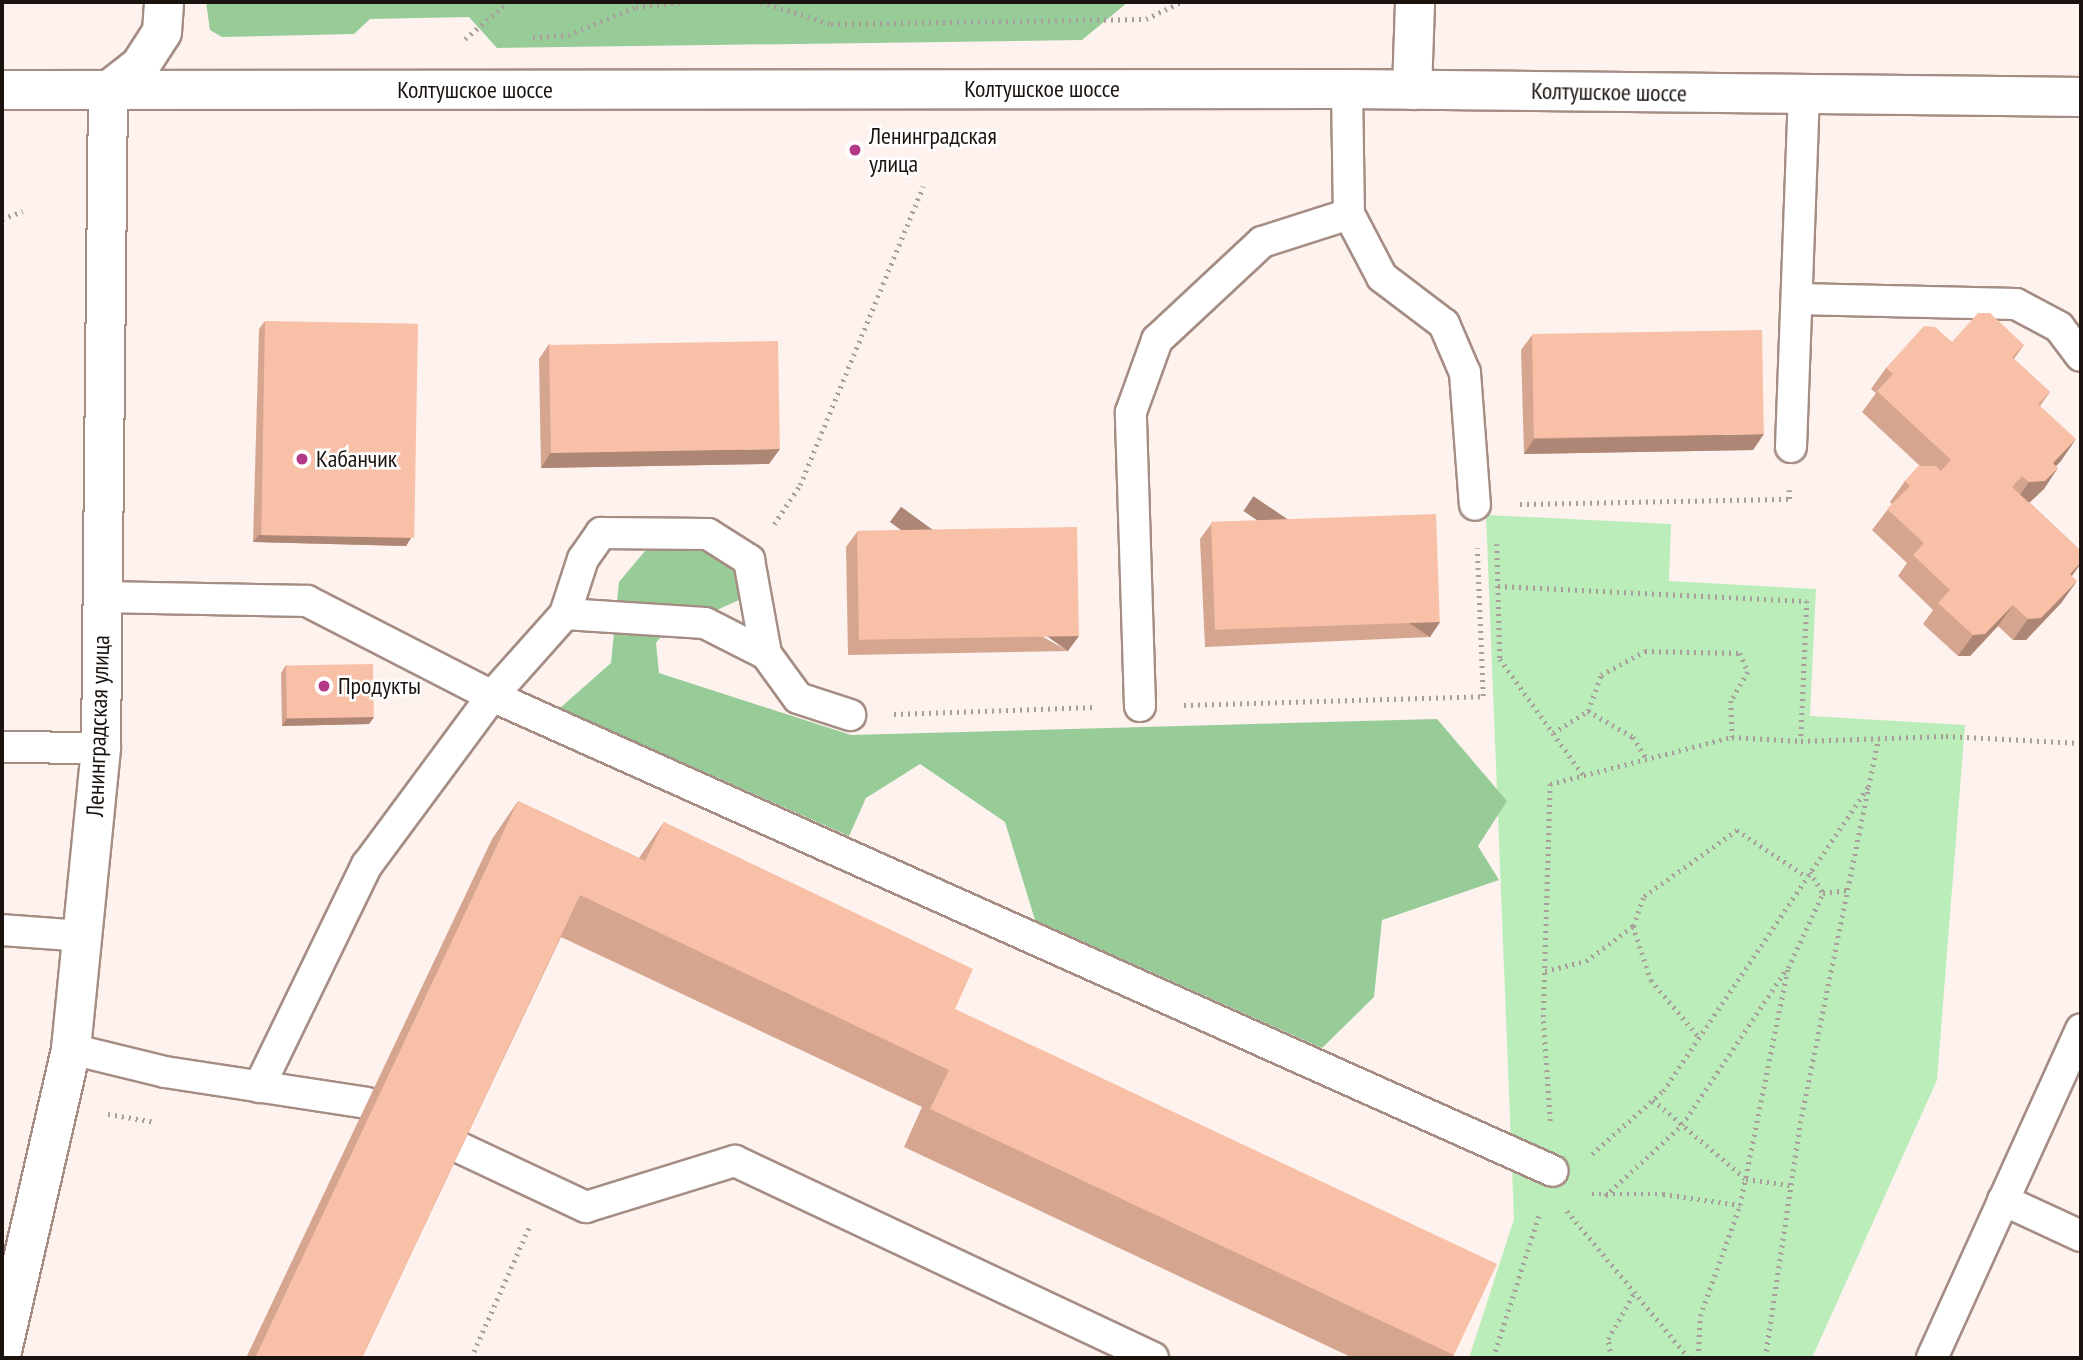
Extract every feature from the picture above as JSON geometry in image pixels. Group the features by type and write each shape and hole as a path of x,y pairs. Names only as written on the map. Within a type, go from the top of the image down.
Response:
{"main road":[{"path":"108,91 140,66 162,32 164,2"},
{"path":"1412,90 1415,2"},
{"name":"Колтушское шоссе","path":"2,90 1347,89 2081,97"},
{"name":"Ленинградская улица","path":"2,1351 71,1049 101,748 108,91"}],"lane":[{"path":"1347,89 1349,214 1382,277 1444,324 1465,373 1486,505"},
{"path":"1791,447 1804,94"},
{"path":"1140,706 1131,412 1157,340 1262,242 1349,214"},
{"path":"1797,299 2016,304 2059,327 2081,356"},
{"path":"259,1087 367,865 492,696 565,614 583,559 601,534 708,534 749,559 766,654"},
{"path":"103,597 307,601 492,696 1556,1180"},
{"path":"565,614 705,623 766,654 799,698 850,715"},
{"path":"2,747 101,748"},
{"path":"2,930 84,936"},
{"path":"1932,1358 2081,1029"},
{"path":"71,1049 165,1072 367,1103"},
{"path":"454,1145 586,1207 735,1161 1153,1358"},
{"path":"2003,1200 2081,1236"}],"path":[{"path":"475,41 462,42 508,2"},
{"path":"528,37 568,35 636,7 684,2"},
{"path":"761,2 831,24 1146,19 1181,2"},
{"path":"749,559 800,485 923,186"},
{"path":"2,219 23,211"},
{"path":"1486,505 1789,499 1791,447"},
{"path":"1486,505 1498,586 1500,659 1583,775"},
{"path":"850,715 1483,696 1486,505"},
{"path":"1498,586 1807,601 1801,741"},
{"path":"1553,733 1588,712 1601,675 1645,651 1740,653 1748,672 1731,701 1732,737"},
{"path":"1588,712 1633,737 1647,759"},
{"path":"1689,1358 1567,1212 1556,1180 1543,1017 1550,784 1732,737 1801,741 1946,736 2081,743"},
{"path":"1765,1358 1790,1185 1878,739"},
{"path":"1493,1358 1556,1180 1601,1150 1653,1100 1699,1037 1868,787"},
{"path":"1545,971 1586,961 1633,926 1644,896 1737,830 1809,875 1823,893"},
{"path":"1823,893 1847,890"},
{"path":"1605,1196 1682,1125 1788,968 1823,893"},
{"path":"1633,926 1651,980 1699,1037"},
{"path":"1698,1358 1700,1315 1740,1205 1788,968"},
{"path":"1653,1100 1746,1179 1790,1185"},
{"path":"100,1113 155,1122"},
{"path":"1556,1180 1605,1196 1662,1194 1740,1205"},
{"path":"471,1358 546,1188"},
{"path":"1611,1358 1608,1339 1634,1293"}],"green space":[{"path":"206,2 1128,2 1082,40 497,48 469,17 370,19 354,34 222,37 210,30"},
{"path":"1486,515 1671,524 1669,581 1816,589 1810,716 1965,725 1937,1080 1812,1358 1469,1358 1514,1219"},
{"path":"702,550 735,569 739,600 710,613 680,612 656,643 659,673 851,735 1437,719 1507,801 1478,846 1499,880 1382,920 1374,997 1322,1048 1035,920 1005,822 920,764 866,798 849,836 560,708 611,663 619,582 645,551"}],"building":[{"path":"1978,313 1990,313 2024,345 2012,357 2050,392 2038,404 2076,439 2053,463 2058,468 2045,481 2029,482 2022,476 2012,487 2081,551 2081,562 2070,574 2077,581 2041,618 2028,619 2013,605 1985,634 1973,635 1938,603 1950,590 1913,555 1924,543 1887,509 1910,486 1905,481 1918,466 1936,466 1941,471 1951,460 1877,391 1893,374 1886,368 1924,326 1935,327 1952,342"},
{"path":"265,321 418,324 414,538 261,535"},
{"path":"1762,330 1764,434 1534,438 1532,334"},
{"path":"778,341 780,449 551,453 549,345"},
{"path":"1436,514 1440,622 1215,630 1211,522"},
{"path":"1077,527 1079,636 859,640 857,531"},
{"name":"Продукты","path":"373,664 374,717 287,719 286,666"},
{"path":"518,801 645,861 664,822 973,969 955,1009 1497,1264 1454,1355 930,1109 949,1070 580,895 362,1358 255,1358"}],"place":[{"name":"Ленинградская улица","path":"855,150"},
{"name":"Кабанчик","path":"302,459"},
{"name":"Продукты","path":"324,686"}]}
